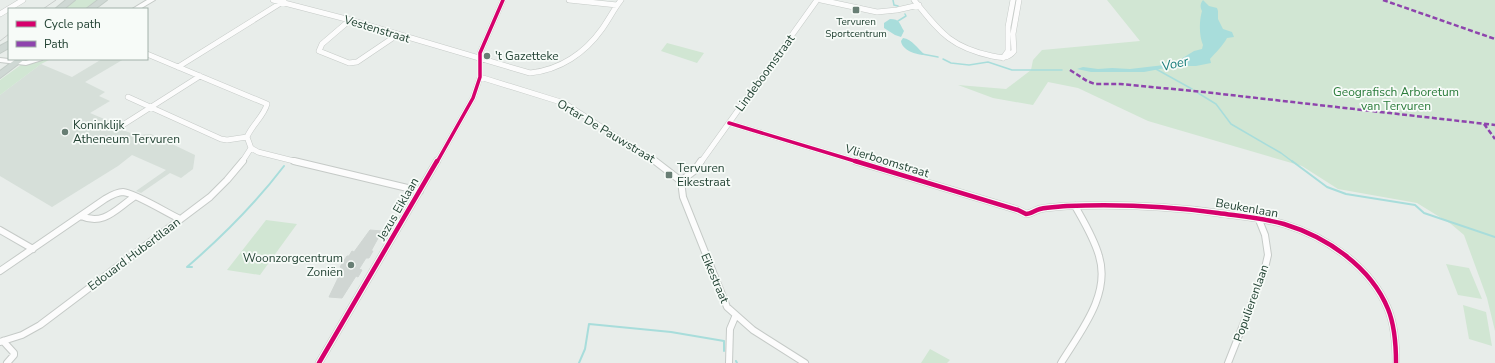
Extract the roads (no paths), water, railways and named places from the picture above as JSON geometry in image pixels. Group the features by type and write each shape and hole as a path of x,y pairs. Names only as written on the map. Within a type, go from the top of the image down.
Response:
{"main road":[{"path":"60,8 71,0"},
{"path":"91,8 103,0"},
{"path":"0,75 19,60"}],"street":[{"path":"10,8 23,0"},
{"path":"137,8 152,0"},
{"name":"Vestenstraat","path":"273,0 284,1 530,73 547,71 582,50 596,37 621,0"},
{"name":"Jezus Eiklaan","path":"319,363 420,191 472,98 480,78 480,53 504,0"},
{"path":"569,0 617,6"},
{"name":"Lindeboomstraat","path":"681,181 694,171 817,0"},
{"path":"821,0 877,12 897,10 918,5"},
{"path":"914,0 942,35 952,42 969,50 1003,58 1009,57 1014,51 1013,34 1019,0"},
{"path":"1003,58 1008,51 1008,27 1013,0"},
{"path":"178,67 284,1"},
{"path":"350,20 322,44 319,51 349,63 357,62 397,35"},
{"path":"148,54 267,104 266,110 253,124 247,137 251,148 266,156 420,191"},
{"path":"0,60 19,60 29,63 37,60"},
{"path":"118,128 200,76"},
{"name":"Ortar De Pauwstraat","path":"480,78 564,103 640,150 681,181"},
{"path":"128,97 221,139 227,140 247,137"},
{"name":"Vlierboomstraat","path":"729,123 1018,210 1023,214 1028,215 1038,209"},
{"name":"Edouard Hubertilaan","path":"1,341 22,336 40,325 219,189 240,166 251,148"},
{"name":"Eikestraat","path":"681,181 683,197 727,307 735,317 805,363"},
{"path":"0,271 112,195 124,192 180,219"},
{"path":"81,216 93,221 99,220 134,197"},
{"path":"1061,363 1094,307 1100,290 1102,274 1094,245 1075,206"},
{"name":"Beukenlaan","path":"1038,209 1075,206 1136,206 1208,212 1283,224 1314,235 1360,268 1376,287 1388,308 1395,337 1396,363"},
{"name":"Populierenlaan","path":"1228,363 1264,272 1268,255 1265,235 1259,220"},
{"path":"0,230 33,249"},
{"path":"729,363 730,329 735,317"},
{"name":"Edouard Hubertilaan","path":"1,341 13,349 14,352 14,355 7,363"}],"water":[{"path":"1203,0 1209,6 1217,8 1218,19 1223,29 1232,32 1234,37 1227,38 1210,59 1211,63 1196,66 1176,66 1144,72 1091,72 1077,69 1083,67 1098,69 1130,69 1173,64 1194,51 1202,49 1203,45 1200,33 1200,24 1202,11 1201,3"},
{"path":"890,19 898,21 900,24 904,31 901,37 884,28 884,23"},
{"path":"903,38 912,42 925,55 914,53 904,47 901,41"}],"waterway":[{"name":"Voer","path":"893,0 894,5 898,6"},
{"name":"Voer","path":"898,21 906,16 905,14"},
{"name":"Voer","path":"922,54 938,57"},
{"name":"Voer","path":"943,59 951,63 969,65 988,62 1012,70 1062,70"},
{"path":"1156,69 1192,89"},
{"path":"1198,93 1216,104 1231,124 1281,153 1293,162"},
{"path":"1292,161 1327,187 1346,194 1415,205 1424,213 1495,237"},
{"path":"192,267 187,267 238,219 284,166"},
{"path":"579,363 585,349 589,324 671,332 724,341 724,351"}],"tram line":[{"path":"44,8 56,0"},
{"path":"0,41 8,35"}],"place":[{"name":"Tervuren Sportcentrum","path":"856,10"},
{"name":"'t Gazetteke","path":"487,56"},
{"name":"Koninklijk Atheneum Tervuren","path":"65,132"},
{"name":"Tervuren Eikestraat","path":"669,175"},
{"name":"Woonzorgcentrum Zoniën","path":"351,265"}],"park label":[{"name":"Geografisch Arboretum van Tervuren","path":"1396,99"}]}
